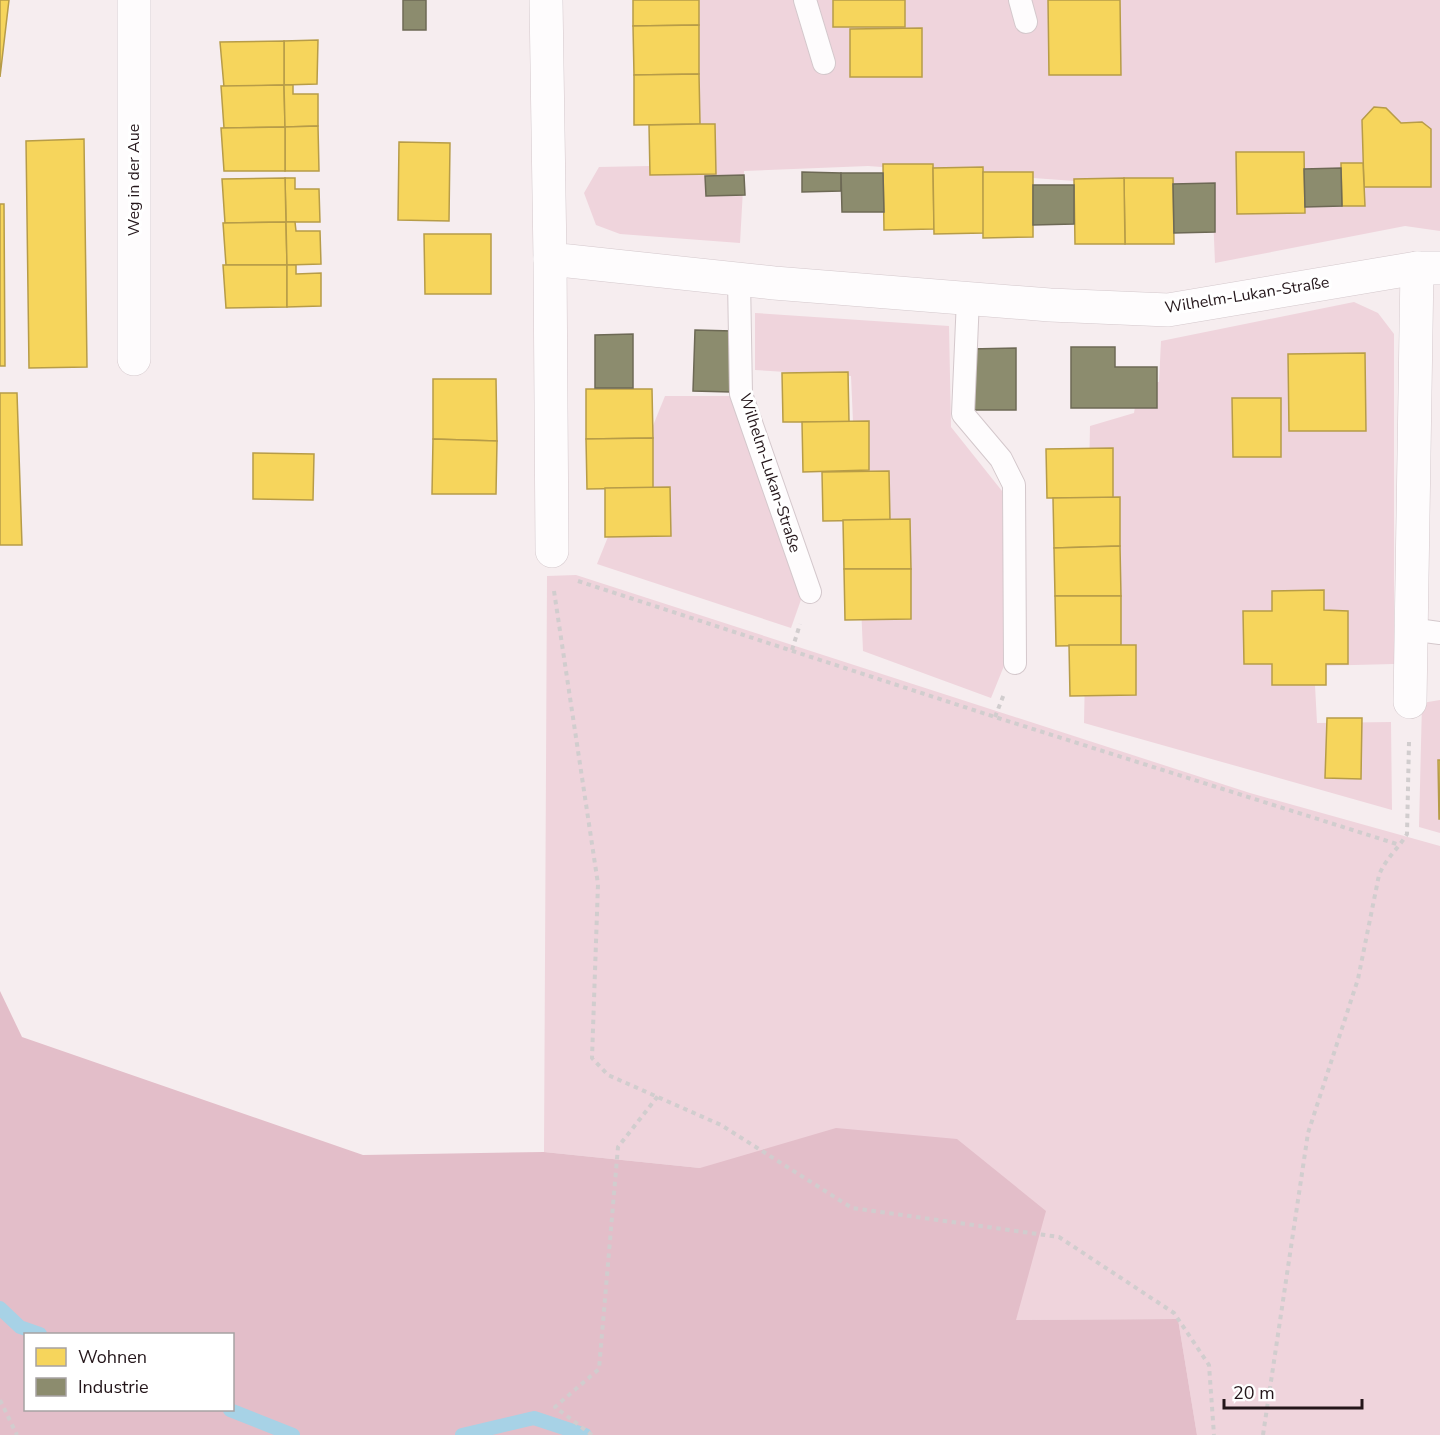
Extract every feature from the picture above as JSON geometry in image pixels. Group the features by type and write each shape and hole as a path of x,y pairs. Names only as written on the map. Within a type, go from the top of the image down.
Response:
{"street":[{"name":"Weg in der Aue","path":"134,0 134,359"},
{"path":"546,0 552,562"},
{"name":"Wilhelm-Lukan-Straße","path":"550,259 739,280 1050,305 1167,310 1429,268 1425,631 1410,702"}],"lane":[{"path":"805,0 825,63"},
{"name":"Wilhelm-Lukan-Straße","path":"739,280 741,394 810,592"},
{"path":"968,298 963,414 1000,459 1014,485 1015,663"}],"path":[{"path":"1214,1435 1209,1365 1174,1313 1059,1237 852,1208 721,1125 608,1075 592,1058 598,884 552,562 1017,724 1400,845"},
{"path":"1263,1435 1308,1133 1358,979 1379,874 1385,859 1400,845 1407,834 1410,702"},
{"path":"592,1435 555,1407 599,1369 618,1147 658,1096"},
{"path":"0,1400 16,1435"}],"shaded area":[{"path":"654,0 1440,0 1440,231 1405,226 1215,263 1212,191 868,166 744,171 740,243 620,234 596,225 584,193 599,167 649,166"},
{"path":"1354,302 1378,313 1394,334 1394,664 1314,666 1317,723 1391,722 1392,810 1084,723 1090,426 1134,413 1139,382 1159,382 1161,341"},
{"path":"755,313 949,326 951,427 1002,491 1006,661 991,698 863,651 851,376 755,370"},
{"path":"665,396 730,396 803,594 791,628 597,564"},
{"path":"576,575 1250,793 1440,846 1440,1435 1197,1435 1178,1319 1016,1320 700,1168 544,1152 547,576"},
{"path":"1440,700 1440,833 1419,827 1422,703"},
{"path":"0,991 22,1037 363,1155 544,1152 700,1168 836,1128 957,1139 1046,1211 1016,1320 1178,1319 1197,1435 0,1435"}],"building: Wohnen":[{"path":"0,0 9,0 0,77"},
{"path":"633,0 699,0 699,25 633,26"},
{"path":"833,0 905,0 905,27 833,27"},
{"path":"1048,0 1120,0 1121,75 1049,75"},
{"path":"699,25 699,74 634,75 633,26"},
{"path":"922,28 922,77 850,77 850,29"},
{"path":"318,40 317,84 284,85 284,41"},
{"path":"284,41 284,85 224,87 220,42"},
{"path":"699,74 700,124 634,125 634,75"},
{"path":"284,85 285,127 224,128 221,86"},
{"path":"284,85 293,85 293,94 318,94 318,126 285,127"},
{"path":"1374,107 1386,108 1401,123 1422,122 1431,129 1431,187 1364,187 1362,120"},
{"path":"715,124 716,174 650,175 649,125"},
{"path":"318,126 319,171 285,171 285,127"},
{"path":"285,127 285,171 224,171 221,128"},
{"path":"84,139 87,367 29,368 26,141"},
{"path":"399,142 450,143 449,221 398,220"},
{"path":"1236,152 1304,152 1305,213 1237,214"},
{"path":"1341,163 1363,163 1365,206 1342,206"},
{"path":"883,164 933,164 934,229 884,230"},
{"path":"983,167 984,233 934,234 933,168"},
{"path":"983,172 1033,172 1033,237 983,238"},
{"path":"285,178 295,178 295,189 319,189 320,222 286,222"},
{"path":"285,178 286,222 225,223 222,179"},
{"path":"1124,178 1173,178 1174,244 1125,244"},
{"path":"1124,178 1125,244 1075,244 1074,179"},
{"path":"0,204 4,204 5,366 0,366"},
{"path":"286,222 287,265 226,265 223,223"},
{"path":"286,222 295,222 296,231 320,231 321,264 287,265"},
{"path":"424,234 491,234 491,294 425,294"},
{"path":"223,265 287,265 287,307 226,308"},
{"path":"287,265 296,265 296,274 321,273 321,306 287,307"},
{"path":"1365,353 1366,431 1289,431 1288,354"},
{"path":"848,372 849,422 783,422 782,373"},
{"path":"433,379 496,379 497,441 433,439"},
{"path":"586,389 652,389 653,438 586,439"},
{"path":"0,393 17,393 22,545 0,545"},
{"path":"1232,398 1281,398 1281,457 1233,457"},
{"path":"869,421 869,470 803,472 802,422"},
{"path":"653,438 653,488 587,489 586,439"},
{"path":"433,439 497,441 496,494 432,494"},
{"path":"1113,448 1113,498 1047,498 1046,449"},
{"path":"253,453 314,454 313,500 253,499"},
{"path":"889,471 890,520 823,521 822,472"},
{"path":"670,487 671,536 605,537 605,488"},
{"path":"1120,497 1120,546 1054,548 1053,498"},
{"path":"910,519 911,569 844,569 843,520"},
{"path":"1120,546 1121,596 1055,596 1054,548"},
{"path":"844,569 911,569 911,619 845,620"},
{"path":"1324,590 1324,610 1348,611 1348,664 1326,664 1326,685 1272,685 1272,664 1244,664 1243,611 1272,611 1272,591"},
{"path":"1055,596 1121,596 1121,645 1056,646"},
{"path":"1069,645 1136,645 1136,695 1070,696"},
{"path":"1327,718 1362,718 1361,779 1325,778"},
{"path":"1438,760 1440,760 1440,819 1439,819"}],"building: Industrie":[{"path":"403,0 426,0 426,30 403,30"},
{"path":"1341,168 1342,206 1305,207 1304,169"},
{"path":"802,172 841,173 841,191 802,192"},
{"path":"841,173 883,173 884,212 842,212"},
{"path":"744,175 745,195 706,196 705,176"},
{"path":"1215,183 1215,232 1174,233 1173,184"},
{"path":"1033,185 1074,185 1074,224 1033,225"},
{"path":"695,330 732,331 731,392 693,391"},
{"path":"633,334 633,388 595,388 595,335"},
{"path":"1071,347 1115,347 1115,367 1157,367 1157,408 1071,408"},
{"path":"1016,348 1016,410 971,410 971,349"}],"waterway":[{"path":"0,1308 20,1327 37,1333"},
{"path":"233,1411 293,1435"},
{"path":"462,1435 534,1418 585,1435"}]}
